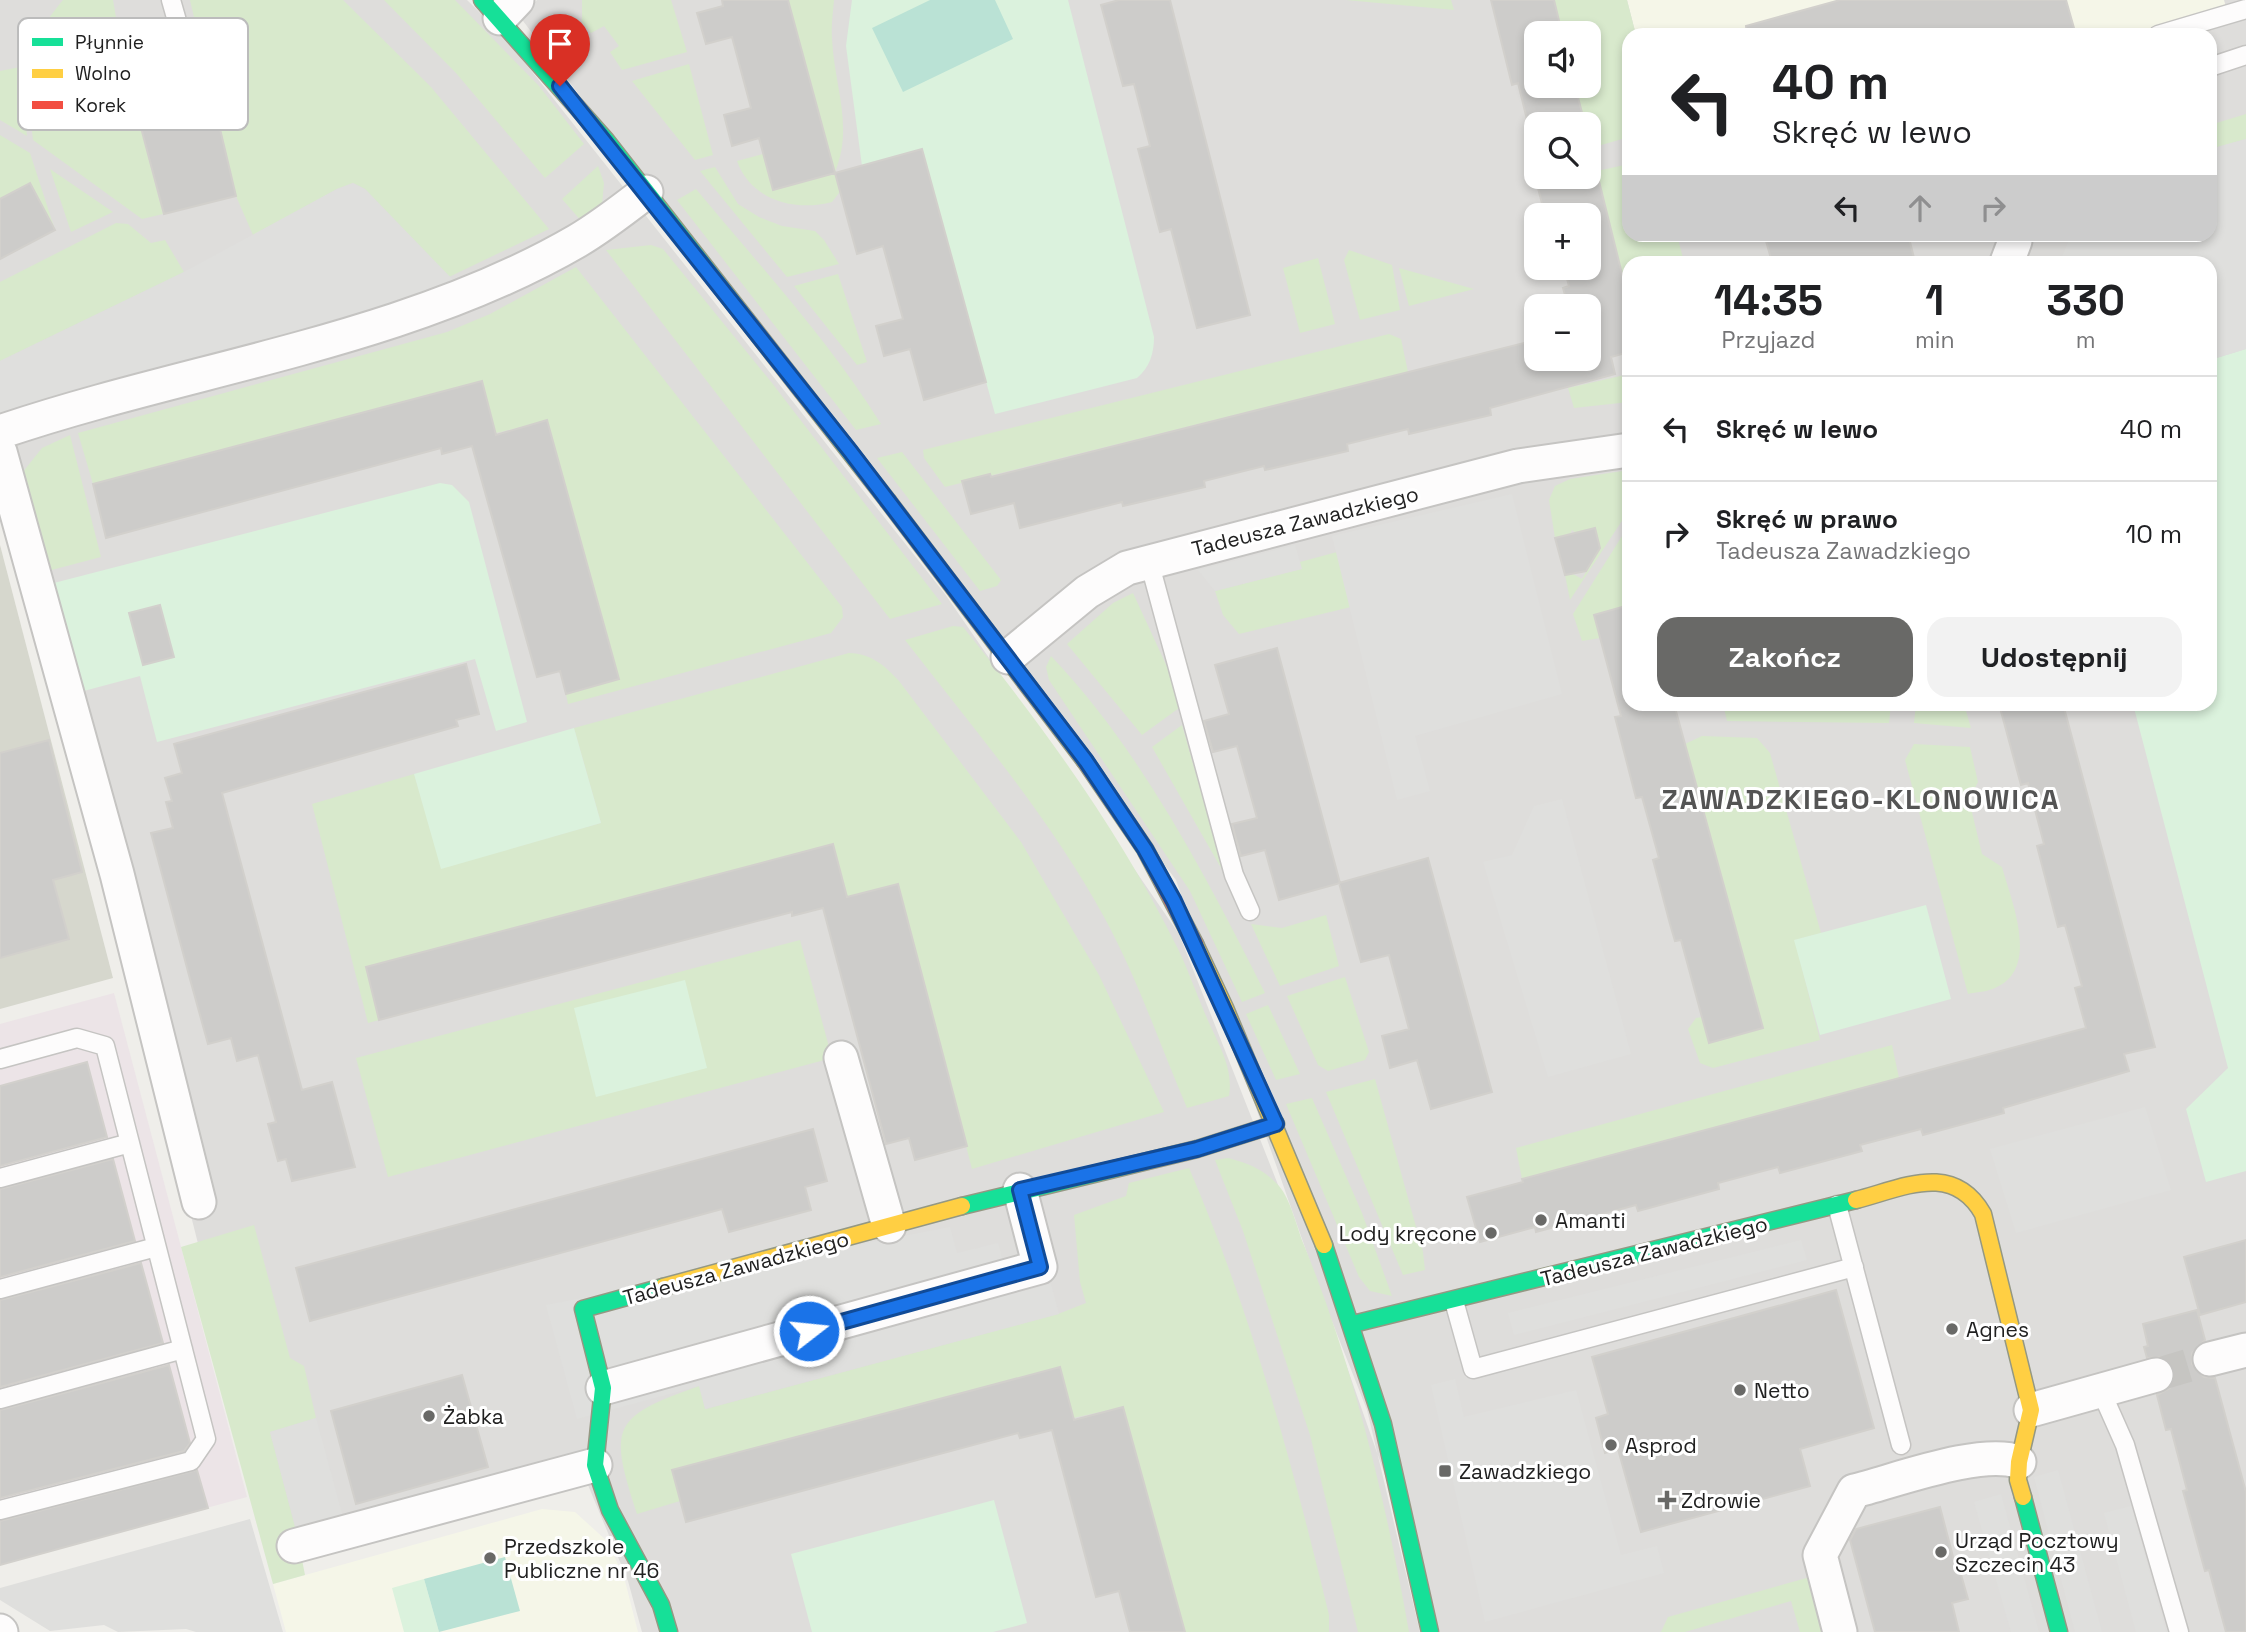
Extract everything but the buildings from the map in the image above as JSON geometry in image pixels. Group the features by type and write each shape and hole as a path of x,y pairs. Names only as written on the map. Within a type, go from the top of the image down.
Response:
{"street":[{"path":"500,6 1008,657 1086,761 1157,870 1202,956 1276,1124 1329,1256 1353,1324 1386,1435 1430,1632"},
{"path":"0,432 306,346 458,297 529,266 579,240 646,192"},
{"name":"Tadeusza Zawadzkiego","path":"1008,657 1087,592 1127,568 1518,466 1622,451"},
{"path":"0,452 117,874 199,1202"},
{"path":"841,1058 889,1226"},
{"name":"Tadeusza Zawadzkiego","path":"603,1388 583,1309 1020,1190 1197,1149 1276,1124"},
{"name":"Tadeusza Zawadzkiego","path":"1353,1324 1933,1181 1955,1183 1976,1201 1983,1214 2031,1410"},
{"path":"669,1632 661,1605 610,1510 595,1465 603,1388 1040,1267 1020,1190"},
{"path":"2210,1359 2246,1350"},
{"path":"2059,1632 2018,1480 2018,1462 2031,1410 2156,1375"},
{"path":"1840,1632 1820,1555 1854,1491 1979,1459 2004,1456 2018,1462"},
{"path":"294,1545 595,1465"}],"lane":[{"path":"171,0 176,18"},
{"path":"2182,28 2246,9"},
{"path":"2217,64 2246,55"},
{"path":"1149,561 1234,875 1250,911"},
{"path":"0,1059 77,1038 105,1046 206,1439 191,1461 0,1510"},
{"path":"0,1178 130,1143"},
{"path":"1837,1205 1901,1445"},
{"path":"0,1289 156,1247"},
{"path":"1454,1301 1473,1369 1854,1267"},
{"path":"0,1399 183,1349"},
{"path":"2101,1391 2125,1445 2179,1632"}],"shaded area":[{"path":"0,0 467,0 503,35 945,594 1179,934 1367,1410 1420,1632 642,1632 628,1581 578,1461 274,1543 0,463"},
{"path":"537,0 2246,0 2246,1632 1440,1632 1176,880 520,17"},
{"path":"1627,0 2224,0 2228,14 2176,28 1634,28"},
{"path":"2246,139 2246,349 2217,358 2217,256 2062,256 2068,242 2217,242 2217,147"},
{"path":"353,183 365,189 459,286 0,421 0,361 184,272 337,189"},
{"path":"1512,494 1562,694 1415,736 1430,791 1397,800 1332,536"},
{"path":"0,545 113,978 0,1009"},
{"path":"1295,545 1302,569 1215,591 1198,570"},
{"path":"1562,799 1631,1054 1548,1077 1483,862 1512,855 1534,806"},
{"path":"114,993 247,1497 0,1564 0,1024"},
{"path":"2145,1107 2171,1190 2016,1233 1990,1149"},
{"path":"950,1227 957,1253 998,1243 1012,1294 1051,1284 1059,1314 705,1409 699,1386 577,1419 546,1305"},
{"path":"1801,1240 1807,1260 1514,1335 1508,1313"},
{"path":"1455,1379 1464,1417 1576,1390 1621,1555 1657,1546 1664,1573 1485,1622 1431,1385"},
{"path":"316,1418 344,1521 297,1534 270,1432"},
{"path":"2058,1470 2102,1632 2075,1632 2034,1477"},
{"path":"2001,1494 2039,1632 2011,1632 1974,1502"},
{"path":"2131,1506 2166,1632 2136,1632 2104,1513"},
{"name":"Przedszkole Publiczne nr 46","path":"542,1509 575,1512 607,1541 624,1577 638,1632 286,1632 273,1584"},
{"path":"250,1519 283,1632 196,1632 186,1629 118,1632 104,1625 50,1631 0,1600 0,1588"}],"green space":[{"path":"63,0 113,0 116,18 50,18"},
{"path":"190,0 343,0 431,87 549,229 449,277 365,189 353,183 253,235 236,196 221,130 248,130 248,18 194,18"},
{"path":"384,0 455,0 539,86 584,144 545,178 456,73"},
{"path":"582,0 671,0 687,52 622,70 610,52 619,46 604,26 591,33 582,22"},
{"path":"788,0 834,0 833,56 843,122 843,138 835,172 843,172 839,193 832,202 818,205 789,204 763,194 752,185 737,161 763,154 773,190"},
{"path":"852,0 1068,0 1154,337 1150,359 1137,378 995,414 922,150 862,166 846,46"},
{"path":"930,0 995,0 1013,39 903,92 872,28"},
{"path":"1346,0 1451,0 1454,10"},
{"path":"1554,0 1627,0 1634,28 1622,28 1622,139 1601,145 1601,112 1582,112 1578,98 1601,98 1601,21 1559,21"},
{"path":"689,64 713,155 695,160 632,81"},
{"path":"18,67 18,130 26,130 27,136 0,120 0,71"},
{"path":"2246,114 2246,139 2217,147 2217,123"},
{"path":"32,130 141,130 163,214 142,219 33,140"},
{"path":"0,135 30,153 55,230 30,183 0,199"},
{"path":"598,166 604,183 602,205 583,223 562,199"},
{"path":"1622,166 1622,242 1679,242 1682,256 1622,256 1622,273 1601,187 1601,170"},
{"path":"715,167 738,204 759,217 782,226 815,231 839,264 787,277 700,171"},
{"path":"50,169 113,212 71,232"},
{"path":"696,189 816,332 881,424 856,430 677,200"},
{"path":"116,223 128,224 151,243 165,240 184,272 0,361 0,282"},
{"path":"651,245 663,249 772,383 942,604 890,619 606,250"},
{"path":"1349,250 1392,265 1400,310 1360,320 1344,260"},
{"path":"1318,258 1335,324 1300,333 1283,268"},
{"path":"576,267 842,607 843,617 831,633 568,704 566,694 619,679 547,421 496,433 482,381 93,484 78,433 447,332 490,314"},
{"path":"1399,268 1474,289 1409,306"},
{"path":"838,274 867,362 857,365 794,286"},
{"path":"1389,334 1401,339 1408,372 945,487 924,458 923,450"},
{"path":"2246,349 2246,1171 2206,1182 2186,1109 2228,1068 2135,711 2217,711 2217,358"},
{"path":"1622,376 1622,403 1574,408 1568,388"},
{"path":"70,435 101,557 44,572 22,473 42,448"},
{"path":"902,452 1001,580 997,586 980,591 877,458"},
{"path":"1622,471 1622,521 1570,600 1565,575 1573,574 1582,579 1600,548 1595,528 1576,533 1572,530 1570,534 1555,538 1549,500 1555,486 1570,479"},
{"path":"440,483 452,485 469,502 527,722 496,731 475,659 157,742 140,676 80,692 50,584"},
{"path":"1622,536 1622,607 1594,615 1600,638 1582,641 1573,614"},
{"path":"1337,552 1351,607 1239,634 1223,615 1215,591 1301,569 1300,562"},
{"path":"1133,593 1168,669 1179,708 1142,735 1067,644 1113,603"},
{"path":"953,626 963,627 1051,741 1131,862 1177,947 1219,1045 1229,1075 1229,1096 1187,1108 1127,963 1083,880 1010,775 905,640"},
{"path":"849,653 877,661 899,681 1021,842 1099,975 1164,1112 972,1169 898,884 847,897 833,845 366,967 379,1020 368,1023 312,804 414,774 442,868 601,823 574,728"},
{"path":"1051,656 1084,693 1143,774 1196,861 1265,993 1242,1002 1190,891 1049,680 1046,667"},
{"path":"1725,711 1890,711 1889,723 1727,721"},
{"path":"1915,711 1966,711 1971,728 1914,723"},
{"path":"1182,725 1225,875 1152,747"},
{"path":"574,728 601,823 441,869 414,774"},
{"path":"1702,736 1757,738 1770,753 1821,933 1795,940 1820,1040 1713,1068 1700,1063 1688,1029 1696,1018 1702,1017 1709,1042 1763,1028 1685,744"},
{"path":"1914,744 1970,747 1978,782 1969,800 1982,854 2002,867 2019,933 2017,966 2009,979 1992,989 1968,994 1905,760"},
{"path":"1926,905 1951,999 1820,1035 1794,940"},
{"path":"1326,915 1339,966 1280,986 1251,924 1282,928"},
{"path":"800,940 832,1058 388,1177 356,1058"},
{"path":"1345,977 1369,1052 1365,1060 1328,1071 1318,1065 1287,996"},
{"path":"685,980 707,1068 596,1097 574,1008"},
{"path":"1268,1005 1300,1074 1276,1080 1246,1014"},
{"path":"1892,1045 1899,1078 1522,1179 1516,1148"},
{"path":"1375,1079 1423,1252 1425,1270 1403,1275 1326,1092"},
{"path":"1312,1098 1362,1213 1392,1296 1370,1291 1359,1277 1286,1104"},
{"path":"1228,1158 1262,1171 1279,1186 1290,1206 1338,1339 1367,1436 1409,1632 1358,1632 1310,1435 1243,1231 1215,1160"},
{"path":"1189,1168 1232,1277 1285,1444 1329,1615 1329,1632 1185,1632 1123,1407 1073,1418 1059,1367 672,1470 680,1501 637,1514 622,1461 621,1443 624,1429 634,1417 649,1407 699,1386 706,1409 1058,1314 1086,1303 1080,1282 1074,1215 1126,1196 1129,1183"},
{"path":"254,1225 290,1358 304,1366 316,1418 270,1432 305,1575 273,1584 181,1247"},
{"path":"994,1500 1027,1623 993,1632 812,1632 791,1554"},
{"path":"505,1557 520,1611 439,1632 424,1579"},
{"path":"1810,1577 1826,1632 1800,1632 1791,1601 1685,1632 1661,1632 1668,1617"},
{"path":"424,1579 439,1632 404,1632 392,1588"}],"tunnel":[{"path":"2156,1375 2210,1359"}],"traffic: fast":[{"path":"482,0 606,140 888,501"},
{"path":"962,1206 1197,1149 1276,1124"},
{"path":"1353,1324 1856,1200"},
{"path":"1324,1245 1383,1424 1430,1632"},
{"path":"663,1287 583,1309 603,1388 595,1465 610,1510 661,1605 669,1632"},
{"path":"2023,1497 2059,1632"}],"traffic: slow":[{"path":"888,501 1085,761"},
{"path":"1195,944 1225,1008 1324,1245"},
{"path":"1856,1200 1909,1185 1942,1183 1957,1188 1971,1198 1983,1214 2031,1410 2019,1462 2018,1480 2023,1497"},
{"path":"663,1287 962,1206"}],"traffic: jam":[{"path":"1085,761 1145,849 1195,944"}],"place":[{"name":"Amanti","path":"1541,1220"},
{"name":"Lody kręcone","path":"1491,1233"},
{"name":"Agnes","path":"1952,1329"},
{"name":"Netto","path":"1740,1390"},
{"name":"Żabka","path":"429,1416"},
{"name":"Asprod","path":"1611,1445"},
{"name":"Zawadzkiego","path":"1445,1471"},
{"name":"Zdrowie","path":"1667,1500"},
{"name":"Urząd Pocztowy Szczecin 43","path":"1941,1552"},
{"name":"Przedszkole Publiczne nr 46","path":"490,1558"}],"district":[{"name":"ZAWADZKIEGO-KLONOWICA","path":"1861,799"}],"route":[{"path":"560,86 606,140 850,451 1086,761 1145,849 1174,901 1202,956 1276,1124 1197,1149 1020,1190 1040,1267 809,1331"}]}
